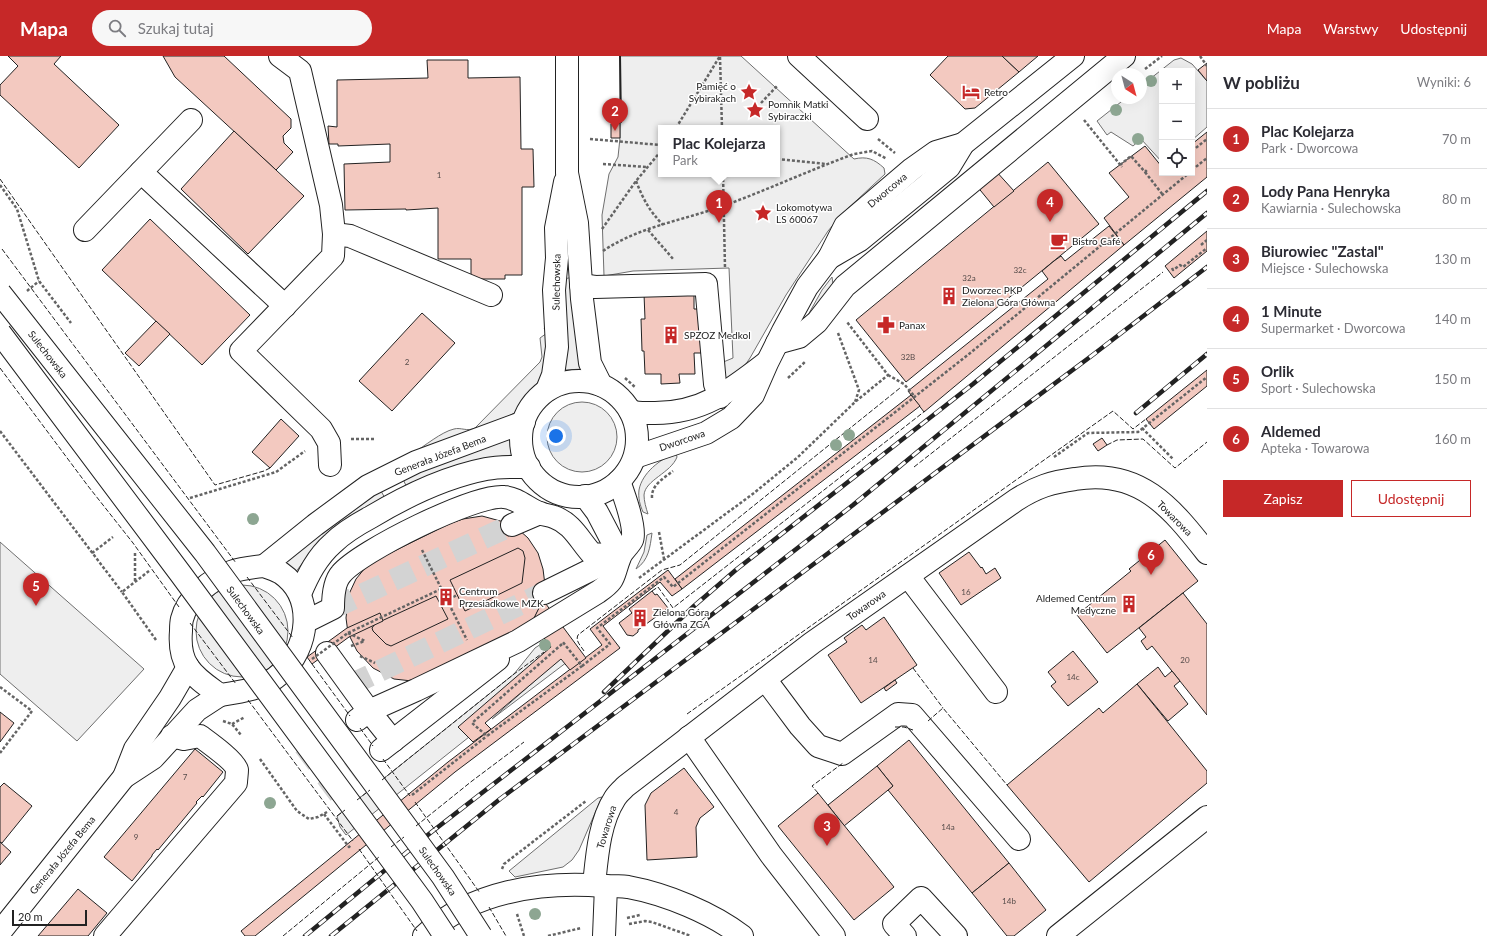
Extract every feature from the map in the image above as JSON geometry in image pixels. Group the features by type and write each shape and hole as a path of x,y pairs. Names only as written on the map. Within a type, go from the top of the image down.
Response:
{"street":[{"path":"280,56 300,71 331,205 334,234 333,256 241,351 321,429 329,443 330,465"},
{"name":"Sulechowska","path":"567,56 568,173 577,223 584,326 590,363 601,385"},
{"path":"799,56 867,119"},
{"name":"Dworcowa","path":"635,457 706,433 731,418 753,395 777,343 807,288 829,258 845,226 912,169 936,152 963,144 1073,56"},
{"path":"777,343 799,337 817,322 845,286 1124,56"},
{"path":"85,230 191,120"},
{"path":"141,172 285,306"},
{"name":"Sulechowska","path":"547,390 553,375 557,347 554,290 557,258 556,228 568,173"},
{"path":"334,234 350,236 491,295"},
{"path":"581,285 595,287 700,284 716,384 720,397"},
{"name":"Sulechowska","path":"0,292 205,553 443,877 481,936"},
{"path":"0,333 176,567 404,876 445,936"},
{"name":"Dworcowa","path":"630,411 642,413 667,413 701,405 732,390 767,363"},
{"path":"573,381 587,381 601,385 613,391 623,400 630,411 636,425 638,441 635,457 619,481 598,494 568,496 552,490 539,480 529,467 523,453 521,437 524,422 529,410 537,399 547,390 559,384 573,381"},
{"name":"Generała Józefa Bema","path":"264,566 315,525 368,486 416,462 524,422"},
{"path":"300,594 308,575 323,553 333,542 397,501 466,473 488,468 529,467"},
{"name":"Towarowa","path":"604,933 600,886 599,844 604,826 616,797 626,786 812,643 1032,490 1048,484 1097,476 1111,477 1125,481 1139,487 1160,501 1190,531 1207,553"},
{"path":"363,715 518,641 609,585 615,575 620,556 633,539 633,525 619,481"},
{"path":"585,496 596,512 620,556"},
{"path":"305,622 333,608 332,596 340,575 350,564 383,544 440,516 487,498 504,497 522,502 540,513 564,522 577,534 592,554 620,556"},
{"path":"512,526 540,513"},
{"path":"544,593 620,556"},
{"path":"264,566 282,573 300,594 304,602 305,622 302,639 293,660 280,675 266,683 248,690 220,695 197,677 188,667 183,657 180,640 182,619 193,598 210,584 230,572 248,567 264,566"},
{"path":"908,576 996,692"},
{"path":"305,622 331,649 363,715 387,746 493,664 518,641"},
{"name":"Generała Józefa Bema","path":"0,932 124,777 136,749 170,698 188,667"},
{"path":"765,679 800,726 818,746 842,754 898,714 912,715 1019,839"},
{"name":"Generała Józefa Bema","path":"124,777 153,758 197,710 220,695"},
{"path":"105,936 236,783 236,770 233,764 200,736 184,739 172,736"},
{"path":"690,737 771,855 834,936"},
{"path":"1058,936 1207,818"},
{"path":"424,936 456,913 490,897 532,888 560,885 627,887 645,891 699,910 728,926 742,936"},
{"path":"904,936 894,924 921,898 956,936"}],"path":[{"path":"678,125 720,56"},
{"path":"720,56 722,125"},
{"path":"1147,68 1162,56"},
{"path":"1200,56 1207,66"},
{"path":"761,104 778,85"},
{"path":"1081,116 1121,166 1131,156 1163,195"},
{"path":"867,119 878,140 896,154"},
{"path":"568,137 658,146"},
{"path":"1195,149 1207,139"},
{"path":"600,254 615,244 648,230 724,206 854,154 872,151 889,160"},
{"path":"602,230 636,181 658,155"},
{"path":"780,158 826,164"},
{"path":"1195,168 1207,158"},
{"path":"603,164 648,167"},
{"path":"1145,172 1148,169"},
{"path":"563,643 472,723 487,736 582,666 610,644 597,628 664,577 673,587 915,397 1185,176"},
{"path":"648,230 700,284 725,268 723,177"},
{"path":"636,181 643,200 650,211 663,225"},
{"path":"0,185 17,209 39,281 71,323"},
{"path":"1201,245 1207,240"},
{"path":"1172,268 1173,270 1180,265 1183,267 1207,248"},
{"path":"842,316 888,375 904,384 915,397"},
{"path":"838,329 838,334 859,390 855,402 888,375"},
{"path":"621,374 640,392"},
{"path":"1164,412 1207,377"},
{"path":"1142,428 1173,459"},
{"path":"0,431 122,592 159,645"},
{"path":"185,499 276,472 311,447 346,439 375,439"},
{"path":"653,501 652,496 658,483 675,469"},
{"path":"659,532 664,559"},
{"path":"92,554 113,537"},
{"path":"420,546 477,660"},
{"path":"135,548 135,582"},
{"path":"122,592 147,572"},
{"path":"307,663 348,633 441,589"},
{"path":"440,604 457,595"},
{"path":"345,641 348,626"},
{"path":"331,649 365,641 348,633"},
{"path":"568,648 582,666"},
{"path":"0,687 32,711 0,752"},
{"path":"503,873 502,868 504,864 585,802"},
{"path":"324,814 343,838"},
{"path":"515,908 524,936"},
{"path":"604,933 645,921 691,936"}],"shaded area":[{"path":"620,56 741,56 854,159 863,158 877,162 884,168 885,174 843,213 828,231 786,295 750,358 741,371 727,384 721,363 733,358 729,268 633,271 604,276 602,215 609,174 618,157 620,138"},
{"path":"1181,58 1192,64 1207,81 1207,127 1195,137 1195,68 1164,68 1174,60"},
{"path":"1159,72 1159,159 1141,139 1133,146 1111,132 1107,135 1097,121 1118,104 1147,104 1147,81"},
{"path":"573,277 584,369 564,370 564,279"},
{"path":"832,277 833,284 803,324 822,290"},
{"path":"549,324 543,378 516,412 413,453 438,436 449,431 457,429 469,430 475,428 540,362 542,357 540,338 547,333 544,328"},
{"path":"582,402 595,405 607,412 614,424 617,437 614,450 607,462 595,469 582,472 569,469 557,462 550,450 547,437 550,424 557,412 569,405"},
{"path":"512,437 515,455 501,456 473,463 407,488 403,479 460,454"},
{"path":"676,453 677,457 674,463 645,490 644,497 648,514 643,512 639,490 644,478 658,463"},
{"path":"381,491 386,500 310,553 295,573 284,563 341,516"},
{"path":"652,533 644,562 636,569 644,552 647,535"},
{"path":"0,542 144,669 77,741 0,674"},
{"path":"242,585 260,588 275,598 285,613 288,631 285,649 275,664 260,674 242,677 224,674 209,664 199,649 196,631 199,613 209,598 224,588"},
{"path":"547,640 552,646 469,737 346,835 340,827 337,816 514,674 535,648"},
{"path":"567,652 571,659 492,719"},
{"path":"602,797 579,850 572,860 563,867 515,877 509,871 598,798"}],"building":[{"path":"8,56 61,56 54,64 119,125 79,168 0,95 0,85 18,66"},
{"path":"163,56 224,56 291,119 291,128 283,136 284,143 293,152 276,170 175,77"},
{"name":"Retro","path":"948,56 1002,56 1019,72 975,108 965,109 930,75"},
{"path":"1002,56 1038,56 1019,72"},
{"path":"427,60 468,60 468,78 520,77 521,149 533,149 534,187 522,187 522,275 505,275 505,279 471,279 471,259 438,259 438,208 406,210 345,210 344,164 390,162 390,144 338,146 338,144 329,144 328,126 337,127 337,80 428,78"},
{"path":"1207,63 1207,81 1198,70"},
{"path":"620,123 620,138 611,138 611,124"},
{"path":"234,131 304,196 248,254 181,189"},
{"path":"1207,132 1207,177 1124,245 1104,218 1129,197 1109,173 1145,146 1159,163 1159,176 1195,176 1195,142"},
{"name":"Dworzec PKP Zielona Góra Główna","path":"1048,162 1099,224 906,382 856,320"},
{"path":"995,170 1014,191 994,207 976,185"},
{"path":"150,219 250,315 202,365 102,270"},
{"path":"1109,226 1124,245 924,412 908,391 1048,279 1042,271 1054,261 1061,256 1065,261"},
{"path":"1207,231 1207,251 1174,278 1165,266"},
{"name":"SPZOZ Medkol","path":"694,291 694,309 700,309 701,353 694,353 695,374 679,374 680,383 661,384 661,374 645,374 644,351 642,351 641,319 645,319 644,294"},
{"path":"422,313 455,343 392,411 359,381"},
{"path":"156,321 170,334 139,366 125,353"},
{"path":"1207,370 1207,386 1154,429 1146,419"},
{"path":"911,395 920,406 682,589 675,579"},
{"path":"281,419 299,436 270,468 252,452"},
{"path":"1102,438 1107,445 1098,451 1093,444"},
{"name":"Centrum Przesiadkowe MZK","path":"482,516 504,522 518,529 528,538 538,553 543,569 545,585 543,600 534,619 469,659 412,681 394,679 373,668 357,651 348,633 346,618 348,600 349,594 356,579 365,568 382,557 451,523 463,519"},
{"name":"Aldemed Centrum Medyczne","path":"1165,540 1198,581 1107,653 1077,615 1131,571 1129,569"},
{"path":"518,548 523,551 525,558 522,583 465,611 450,580"},
{"path":"969,552 986,574 995,568 1001,578 961,605 939,573"},
{"path":"668,570 682,589 672,596 660,582 603,626 620,648 455,772 255,936 245,936 241,931 448,762 602,645 590,629"},
{"name":"Zielona Góra Główna ZGA","path":"652,591 655,595 657,594 668,608 638,630 638,632 633,636 627,635 619,623 632,613 629,609"},
{"path":"1183,593 1207,624 1207,715 1152,646 1147,650 1141,641 1146,637 1139,628"},
{"path":"436,596 448,619 391,646 386,644 373,631 372,628 375,624"},
{"path":"543,600 586,658 570,670 561,659 485,723 491,729 473,742 458,727 551,647 532,622"},
{"path":"380,613 383,621 349,637 312,664 307,657 347,628"},
{"path":"884,617 917,665 861,703 828,655 847,642 844,638 862,625 866,630"},
{"path":"1073,651 1098,682 1068,706 1051,686 1056,682 1048,672"},
{"path":"1158,667 1165,677 1172,671 1180,681 1174,686 1188,704 1168,721 1137,684"},
{"path":"895,680 897,683 886,691 884,688"},
{"path":"1137,684 1207,771 1207,783 1089,882 1007,785 1099,708 1103,713"},
{"path":"0,712 14,723 0,742"},
{"path":"909,740 1009,863 972,893 888,790 893,786 877,766"},
{"path":"195,749 223,772 203,797 202,796 196,802 197,803 158,850 157,849 152,855 132,881 104,857"},
{"path":"877,766 893,786 844,826 828,805"},
{"path":"684,768 714,807 700,818 696,827 697,857 647,860 645,805 651,793"},
{"path":"4,783 32,806 2,843 0,842 0,787"},
{"path":"818,793 894,887 854,920 778,826"},
{"path":"0,842 11,852 0,865"},
{"path":"1009,863 1046,910 1014,936 1007,936 972,893"},
{"path":"78,889 107,913 88,936 38,936"}],"tunnel":[{"path":"333,608 512,525"},
{"path":"350,685 544,593"},
{"path":"302,761 357,720"},
{"path":"324,792 381,750"}],"railway":[{"path":"604,692 694,606 737,569 973,384 1207,191"},
{"path":"305,936 429,834 853,505 1207,213"},
{"path":"331,936 500,799 1094,354 1207,267"},
{"path":"1136,413 1207,354"}],"fence":[{"path":"0,179 215,485 270,468"},
{"path":"2,249 236,563"},
{"path":"914,467 1163,272"},
{"path":"0,368 88,486 133,543 179,607"},
{"path":"584,651 578,641 578,635 662,570 680,565 900,388"},
{"path":"652,591 658,587 673,608 925,411"},
{"path":"687,714 1113,411 1133,429 1146,419"},
{"path":"1107,445 1117,440 1143,439 1175,468 1207,442"},
{"path":"247,577 293,638"},
{"path":"190,623 236,684"},
{"path":"382,780 514,674 544,652"},
{"path":"312,664 350,716"},
{"path":"913,668 943,708"},
{"path":"248,700 353,841"},
{"path":"928,721 943,708 1007,785"},
{"path":"895,727 904,727 913,730"},
{"path":"360,728 373,746"},
{"path":"416,826 524,742"},
{"path":"383,759 410,796"},
{"path":"818,793 812,786 843,763"},
{"path":"357,800 370,790"},
{"path":"415,802 480,893"},
{"path":"337,816 345,810"},
{"path":"391,847 404,837"},
{"path":"359,849 417,931"},
{"path":"283,936 379,857"},
{"path":"489,907 506,936"}],"wall":[{"path":"620,56 621,122"}],"place":[{"name":"Pamięć o Sybirakach","path":"749,92"},
{"name":"Retro","path":"971,92"},
{"name":"Pomnik Matki Sybiraczki","path":"755,110"},
{"name":"Lody Pana Henryka","path":"615,131"},
{"name":"Lokomotywa LS 60067","path":"763,213"},
{"name":"1 Minute","path":"1050,222"},
{"name":"Plac Kolejarza","path":"719,223"},
{"name":"Bistro Café","path":"1059,241"},
{"name":"Dworzec PKP Zielona Góra Główna","path":"949,296"},
{"name":"Panax","path":"886,325"},
{"name":"SPZOZ Medkol","path":"671,335"},
{"name":"Aldemed","path":"1151,575"},
{"name":"Centrum Przesiadkowe MZK","path":"446,597"},
{"name":"Aldemed Centrum Medyczne","path":"1129,604"},
{"name":"Orlik","path":"36,606"},
{"name":"Zielona Góra Główna ZGA","path":"640,618"},
{"name":"Biurowiec \"Zastal\"","path":"827,846"}]}
